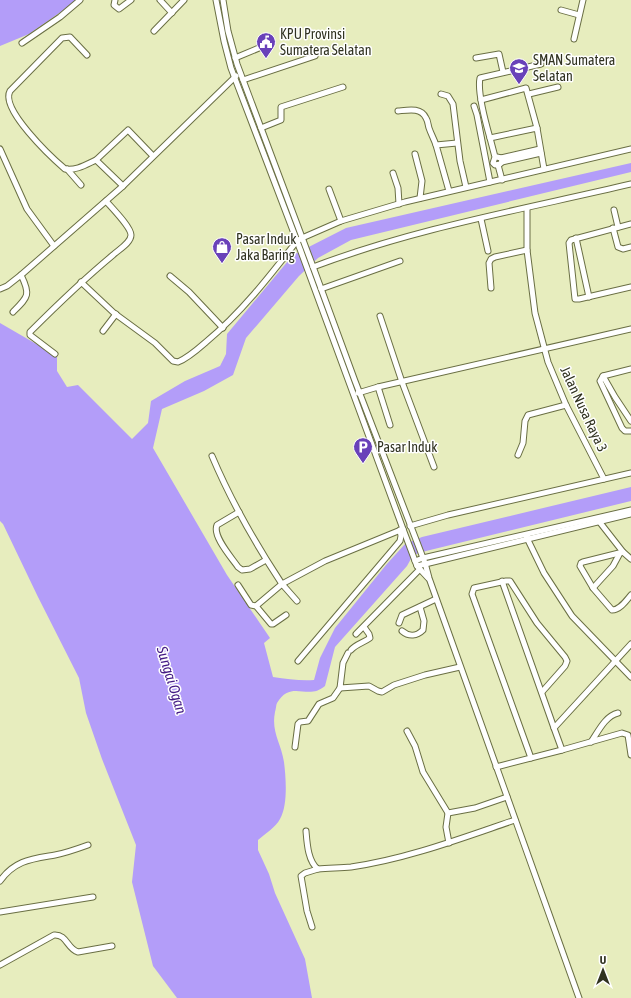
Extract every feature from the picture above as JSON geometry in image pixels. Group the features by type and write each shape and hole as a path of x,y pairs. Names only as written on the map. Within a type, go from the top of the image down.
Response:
{"street":[{"path":"22,43 60,17 80,0"},
{"path":"115,0 114,4 119,9 131,0"},
{"path":"160,0 172,13"},
{"path":"154,32 184,0"},
{"path":"216,0 224,41 235,77 303,248 308,270 401,530 408,542 416,563 429,578"},
{"path":"223,0 228,32 235,58 300,240"},
{"path":"574,39 583,0"},
{"path":"561,10 580,15"},
{"path":"81,185 67,169 42,146 20,121 10,106 8,96 10,91 19,81 62,38 70,37 87,55"},
{"path":"235,58 271,43"},
{"path":"476,58 498,54 503,72"},
{"path":"243,80 316,56"},
{"path":"502,180 499,157 495,157 481,100 480,78 541,64"},
{"path":"0,289 7,286 21,275 123,186 240,72"},
{"path":"261,128 281,120 281,107 343,87"},
{"path":"529,94 558,87"},
{"path":"481,100 524,88 527,89 537,128 544,170"},
{"path":"441,94 448,96 453,104 457,143 466,187"},
{"path":"474,106 490,182"},
{"path":"398,111 416,110 423,114 427,119 449,191"},
{"path":"490,138 537,128"},
{"path":"67,169 80,167 96,160 128,130 154,156"},
{"path":"436,145 457,143"},
{"path":"0,149 27,209 54,246"},
{"path":"81,282 116,314 145,334 176,362 184,359 223,328 261,287 300,240 341,221 420,198 631,149"},
{"path":"500,162 541,151"},
{"path":"415,154 422,181 420,198"},
{"path":"96,160 123,186"},
{"path":"393,174 398,188 399,204"},
{"path":"313,265 410,235 631,184"},
{"path":"329,189 341,221"},
{"path":"55,354 30,335 30,332 81,282 130,239 131,234 128,228 106,201"},
{"name":"Jalan Nusa Raya 3","path":"527,208 527,250 535,312 548,362 566,405 604,479"},
{"path":"614,210 618,247 623,249 631,247"},
{"path":"481,219 488,251"},
{"path":"631,224 576,238 569,243 574,298 579,299 631,287"},
{"path":"576,238 589,296"},
{"path":"303,248 313,265 359,393 416,538 460,667 579,998"},
{"path":"491,288 489,263 491,259 527,250"},
{"path":"321,289 400,261"},
{"path":"12,312 27,297 27,288 21,275"},
{"path":"170,276 189,292 223,328"},
{"path":"103,331 116,314"},
{"path":"380,316 402,382 434,468"},
{"path":"353,395 378,387 631,329"},
{"path":"631,369 603,376 600,379 622,428 631,431"},
{"path":"603,376 631,420"},
{"path":"378,387 390,425"},
{"path":"518,455 523,443 524,421 528,415 566,405"},
{"path":"212,456 239,512 266,560 282,584 297,601"},
{"path":"410,526 448,515 631,473"},
{"path":"598,520 631,510"},
{"path":"239,512 218,525 216,530 218,537 238,567 242,570 250,569 266,560"},
{"path":"356,634 416,563 423,558 631,514"},
{"path":"598,520 622,552 631,559"},
{"path":"256,606 282,584 325,561 401,530"},
{"path":"298,661 400,541 401,530"},
{"path":"526,537 544,573 572,616 631,677"},
{"path":"622,552 581,563 580,567 593,588 611,609 614,610 620,608 631,595"},
{"path":"593,588 613,566 622,552"},
{"path":"531,758 472,594 475,588 508,580 511,582 537,623 566,658 565,666 542,692"},
{"path":"502,581 562,750"},
{"path":"238,585 251,605 256,606 271,624 286,615"},
{"path":"399,623 402,615 436,599"},
{"path":"402,631 407,634 416,635 423,630 424,621 420,607"},
{"path":"295,747 298,724 300,722 308,721 319,704 333,698 340,688 343,663 355,646 360,645 370,638 364,626"},
{"path":"554,728 631,644"},
{"path":"340,688 369,686 378,692 382,692 394,685 425,675 460,667"},
{"path":"591,742 611,715 618,713"},
{"path":"408,732 415,746 423,772 448,813 446,827 448,843"},
{"path":"496,767 622,733 626,733 628,735 631,755"},
{"path":"448,813 475,808 507,797"},
{"path":"312,927 307,911 301,876 305,873 359,865 404,856 448,843 515,820"},
{"path":"306,831 308,848 312,861 318,870"},
{"path":"0,881 12,869 24,861 55,855 88,845"},
{"path":"0,912 92,897"},
{"path":"0,965 54,935 59,934 63,936 69,946 78,952 112,946"}],"water":[{"path":"0,0 78,0 29,34 0,46"},
{"name":"Sungai Ogan","path":"631,163 631,172 351,240 318,258 299,276 246,338 233,375 204,391 162,409 153,448 227,575 270,638 264,643 273,677 314,680 320,658 335,628 405,544 422,537 631,487 631,501 413,555 407,566 335,647 325,686 312,692 294,691 288,692 282,696 277,704 274,726 284,762 286,783 283,813 273,828 258,840 258,850 269,874 275,893 305,959 312,998 177,998 153,966 132,882 136,845 102,759 86,713 79,678 3,524 0,521 0,323 57,356 57,371 67,387 78,385 132,439 148,423 151,401 185,381 220,366 226,354 227,334 293,255 346,228"}],"place":[{"name":"KPU Provinsi Sumatera Selatan","path":"266,59"},
{"name":"SMAN Sumatera Selatan","path":"519,85"},
{"name":"Pasar Induk Jaka Baring","path":"222,264"},
{"name":"Pasar Induk","path":"363,464"}]}
